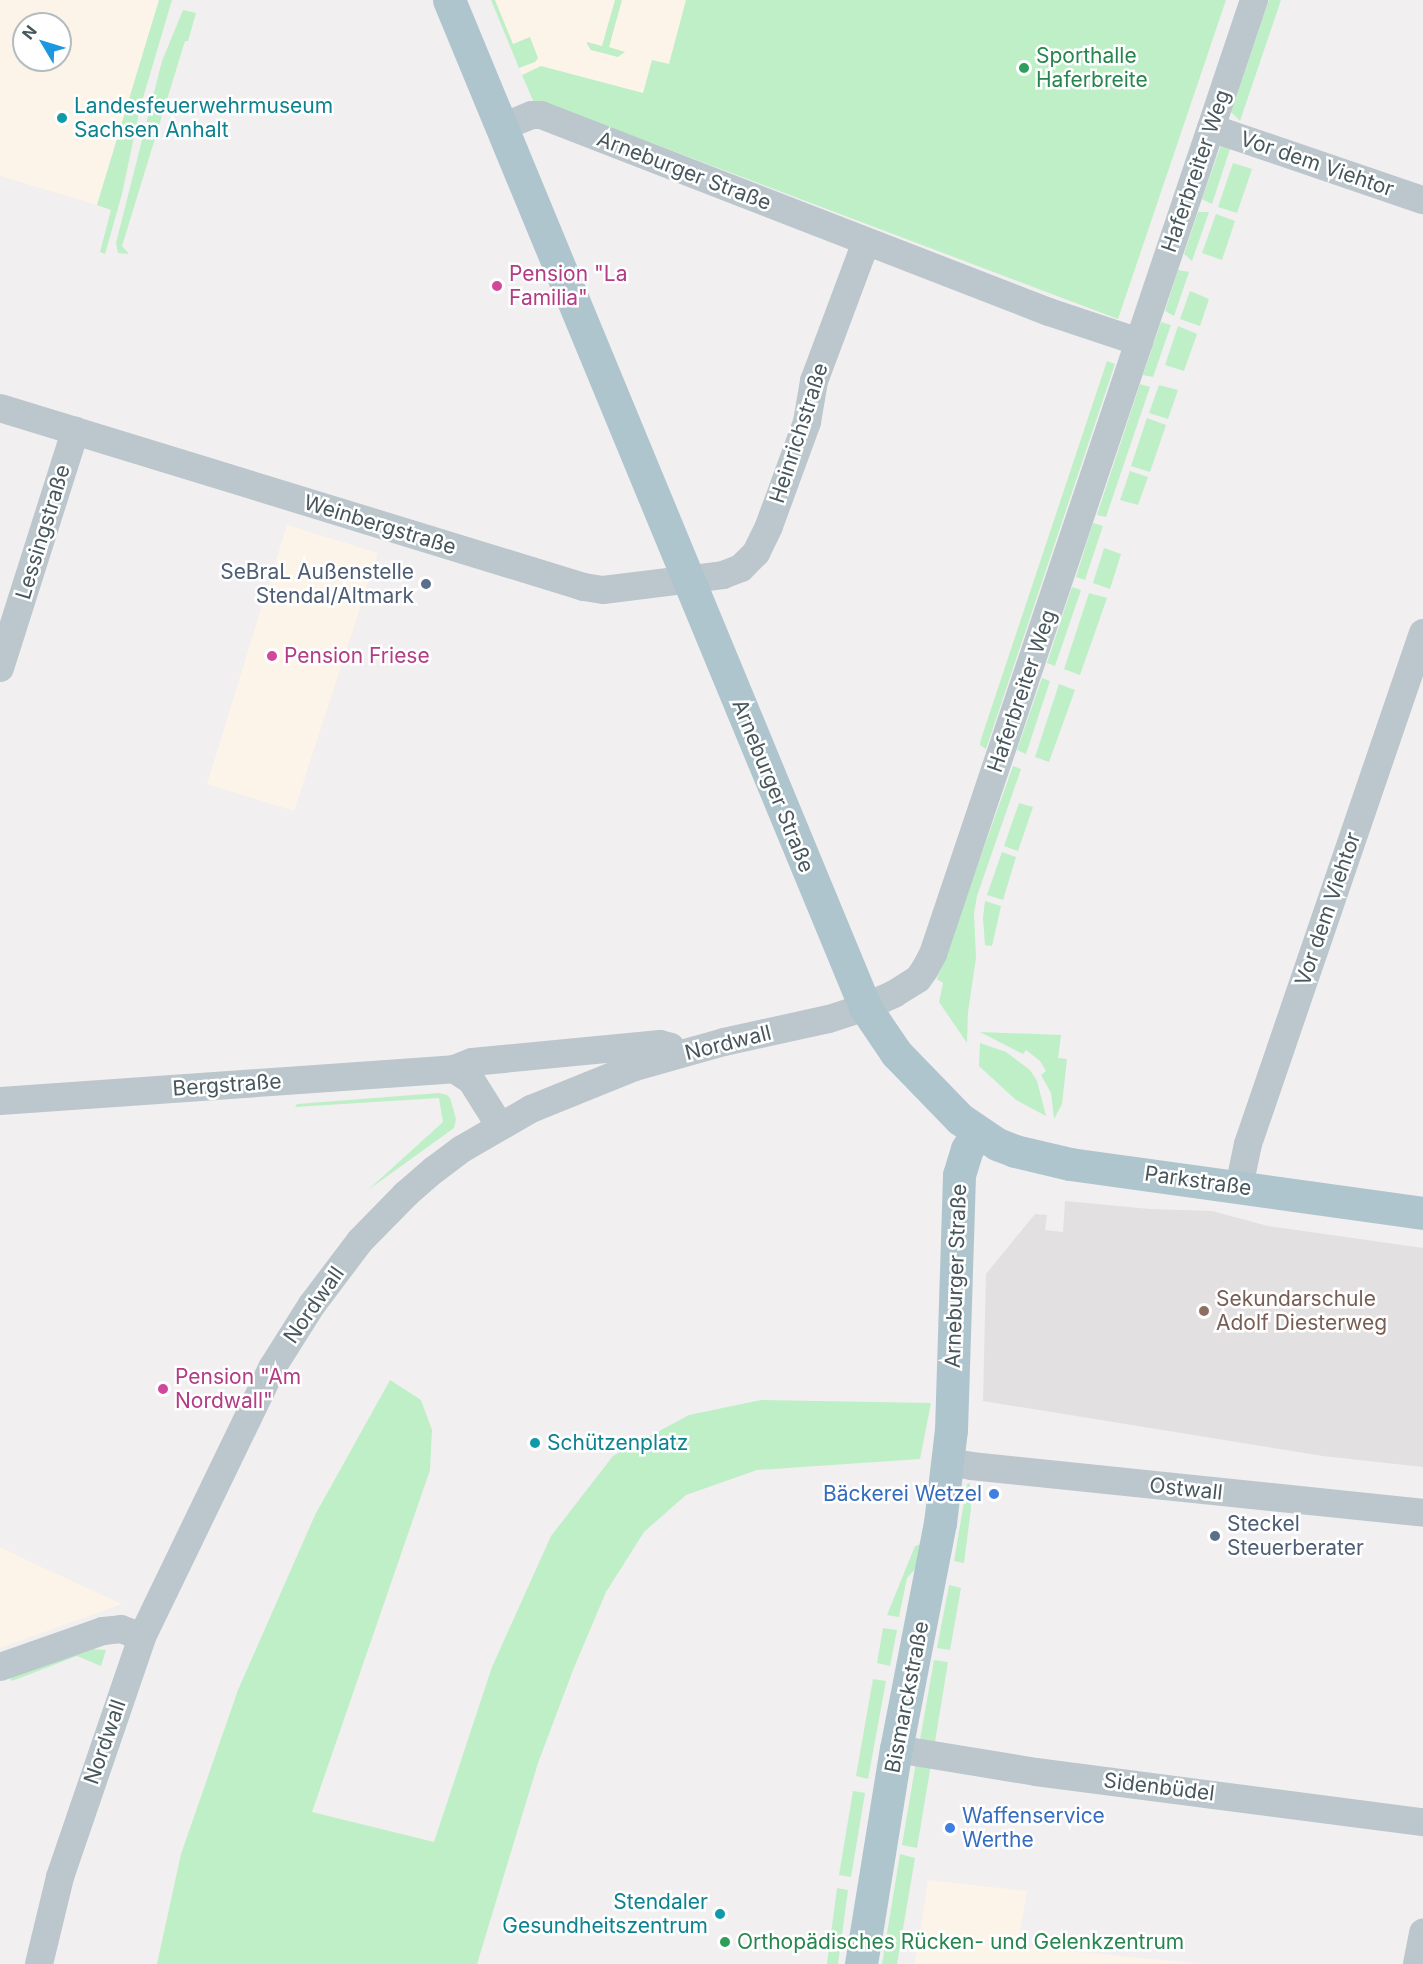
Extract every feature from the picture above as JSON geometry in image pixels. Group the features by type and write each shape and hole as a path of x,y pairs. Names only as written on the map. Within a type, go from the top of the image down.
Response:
{"main road":[{"name":"Arneburger Straße","path":"449,0 865,1007 881,1034 915,1074 946,1107 978,1132 968,1149 959,1175 950,1446"},
{"name":"Parkstraße","path":"978,1132 1015,1151 1048,1161 1423,1213"},
{"name":"Bismarckstraße","path":"861,1964 896,1749 940,1523 950,1446"}],"street":[{"name":"Haferbreiter Weg","path":"865,1007 918,978 933,954 1254,0"},
{"name":"Arneburger Straße","path":"502,127 541,115 866,242"},
{"name":"Vor dem Viehtor","path":"1211,128 1423,200"},
{"path":"866,242 1048,312 1139,342"},
{"name":"Heinrichstraße","path":"690,579 731,573 741,568 756,553 769,526 807,422 814,381 866,242"},
{"name":"Weinbergstraße","path":"0,408 584,587 603,590 690,579"},
{"name":"Lessingstraße","path":"0,668 75,431"},
{"name":"Vor dem Viehtor","path":"1239,1187 1248,1144 1423,633"},
{"name":"Nordwall","path":"39,1964 60,1877 142,1637 273,1368 311,1306 360,1241 406,1194 462,1149 500,1126 588,1085 691,1051 829,1019 865,1007"},
{"name":"Bergstraße","path":"0,1101 454,1069 472,1062 660,1044 691,1051"},
{"path":"454,1069 471,1080 500,1126"},
{"name":"Ostwall","path":"950,1446 971,1466 1423,1513"},
{"path":"0,1667 103,1631 121,1629 142,1637"},
{"name":"Sidenbüdel","path":"896,1749 1036,1772 1423,1822"},
{"path":"1416,1964 1423,1933"}],"shaded area":[{"name":"Landesfeuerwehrmuseum Sachsen Anhalt","path":"0,0 159,0 97,205 0,176"},
{"path":"491,0 690,0 652,143 534,103"},
{"path":"287,525 378,553 294,811 207,784"},
{"name":"Sekundarschule Adolf Diesterweg","path":"1065,1201 1150,1209 1212,1211 1268,1226 1423,1248 1423,1467 1323,1456 983,1401 986,1274 1035,1214 1047,1215 1045,1230 1063,1232"},
{"path":"0,1547 37,1565 122,1604 0,1648"},
{"path":"928,1880 1027,1891 1018,1946 1203,1964 915,1964"}],"green space":[{"path":"159,0 172,0 140,108 122,194 105,254 100,252 111,210 97,205"},
{"path":"491,0 495,0 513,44 530,37 538,58 535,62 519,68"},
{"path":"615,0 622,0 609,47 625,52 618,57 591,50 587,44 587,42 602,46"},
{"path":"686,0 1226,0 1118,319 652,143 534,103 522,75 541,66 643,93 652,60 669,64"},
{"path":"1269,0 1281,0 1240,121 1231,112"},
{"path":"183,10 196,13 188,41 185,41 122,246 129,254 118,253 116,243 162,61"},
{"path":"1221,145 1231,146 1212,204 1202,199"},
{"path":"1233,163 1252,169 1237,213 1218,207"},
{"path":"1198,212 1209,212 1192,261 1184,254"},
{"path":"1216,214 1235,221 1222,260 1202,253"},
{"path":"1178,270 1189,272 1174,316 1165,311"},
{"path":"1190,291 1209,299 1200,326 1180,319"},
{"path":"1161,322 1171,325 1153,377 1143,375"},
{"path":"1178,326 1197,334 1184,371 1165,365"},
{"path":"1107,361 1115,364 986,749 980,745 981,739"},
{"path":"1140,384 1150,387 1106,517 1097,515"},
{"path":"1159,385 1178,390 1168,419 1149,413"},
{"path":"1147,418 1166,425 1150,472 1131,466"},
{"path":"1130,471 1148,477 1138,505 1120,500"},
{"path":"1093,523 1103,526 1085,580 1076,577"},
{"path":"1104,548 1121,554 1110,589 1093,583"},
{"path":"1072,587 1081,590 1055,666 1047,663"},
{"path":"1089,593 1107,598 1080,675 1064,669"},
{"path":"1042,678 1050,681 1026,754 1017,750"},
{"path":"1059,684 1075,690 1049,762 1035,757"},
{"path":"1013,766 1021,769 977,896 974,913 976,958 968,1012 967,1043 939,1002 943,983 937,979"},
{"path":"1019,803 1033,807 1018,851 1004,846"},
{"path":"1002,852 1016,857 1003,900 987,895"},
{"path":"985,901 1001,906 992,946 985,945 983,918"},
{"path":"980,1032 1061,1035 1058,1058 1067,1059 1062,1104 1054,1119 1051,1093 1041,1075 1046,1071 1040,1061 1026,1050 1023,1054"},
{"path":"980,1043 1006,1052 1030,1070 1037,1081 1046,1116 1016,1100 979,1066"},
{"path":"439,1093 450,1098 456,1119 454,1128 368,1190 443,1122 439,1098 295,1107 297,1104"},
{"path":"390,1380 421,1400 432,1430 430,1470 312,1812 434,1842 492,1667 551,1536 613,1456 689,1415 761,1400 931,1403 920,1459 757,1470 686,1495 644,1532 606,1592 573,1670 538,1763 477,1964 157,1964 181,1854 238,1690 315,1515"},
{"path":"970,1483 971,1508 964,1563 954,1561 967,1484"},
{"path":"921,1544 917,1567 907,1578 899,1617 887,1615 915,1546"},
{"path":"949,1585 961,1588 950,1650 937,1648"},
{"path":"883,1628 897,1630 890,1666 877,1663"},
{"path":"93,1649 106,1650 101,1666 77,1656 12,1681 8,1676"},
{"path":"934,1660 948,1662 935,1742 920,1740"},
{"path":"873,1679 886,1681 868,1779 856,1776"},
{"path":"916,1762 931,1764 917,1848 902,1845"},
{"path":"853,1791 865,1793 851,1877 839,1875"},
{"path":"900,1854 915,1858 897,1964 882,1964"},
{"path":"837,1888 848,1890 838,1964 827,1964"}],"place":[{"name":"Sporthalle Haferbreite","path":"1024,68"},
{"name":"Landesfeuerwehrmuseum Sachsen Anhalt","path":"62,118"},
{"name":"Pension \"La Familia\"","path":"497,286"},
{"name":"SeBraL Außenstelle Stendal/Altmark","path":"426,584"},
{"name":"Pension Friese","path":"272,656"},
{"name":"Sekundarschule Adolf Diesterweg","path":"1204,1311"},
{"name":"Pension \"Am Nordwall\"","path":"163,1389"},
{"name":"Schützenplatz","path":"535,1443"},
{"name":"Bäckerei Wetzel","path":"994,1494"},
{"name":"Steckel Steuerberater","path":"1215,1536"},
{"name":"Waffenservice Werthe","path":"950,1828"},
{"name":"Stendaler Gesundheitszentrum","path":"720,1914"},
{"name":"Orthopädisches Rücken- und Gelenkzentrum","path":"725,1942"}]}
